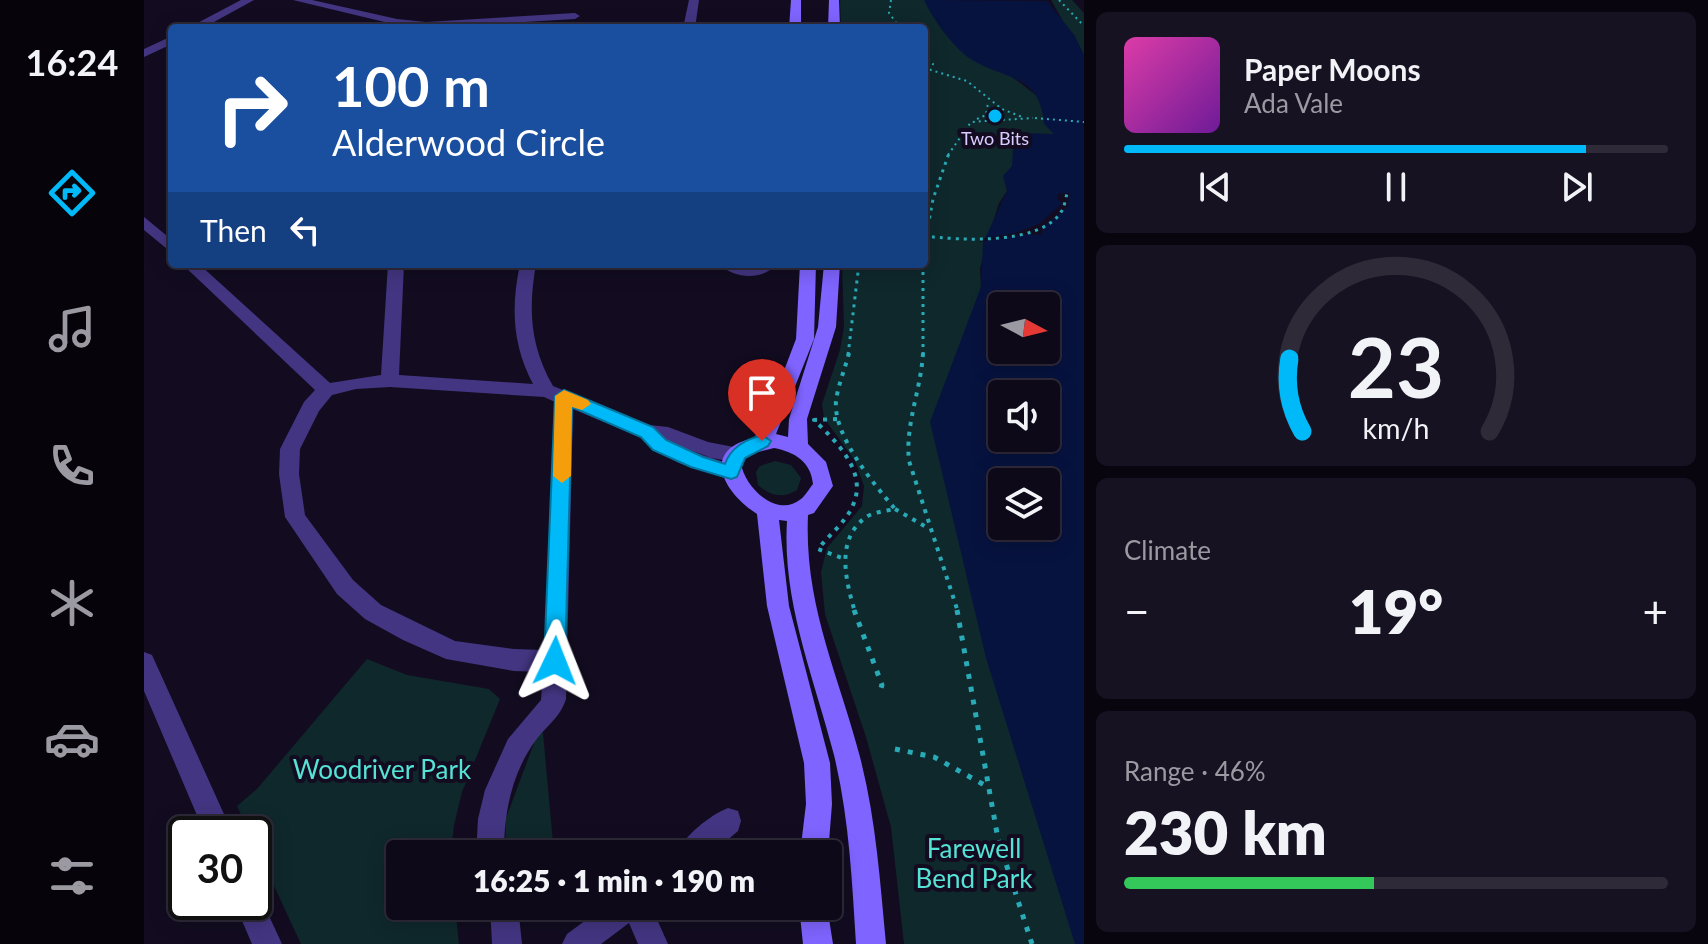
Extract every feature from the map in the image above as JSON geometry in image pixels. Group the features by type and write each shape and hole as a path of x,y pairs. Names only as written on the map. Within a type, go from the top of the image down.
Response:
{"main road":[{"path":"795,24 796,0"},
{"path":"834,0 834,24"},
{"path":"762,441 798,447 818,464 823,486 810,504 798,510 767,510 741,495 734,463 762,441 775,418 805,339 808,268"},
{"path":"798,447 798,419 827,327 832,268"},
{"path":"767,510 778,606 817,763 819,804 815,840"},
{"path":"798,510 796,546 801,598 847,757 858,811 868,887 871,944"},
{"path":"815,920 818,944"}],"street":[{"path":"202,24 249,0"},
{"path":"298,0 415,24 575,22 576,7 572,0"},
{"path":"690,24 694,0"},
{"path":"144,54 168,42"},
{"path":"144,222 168,244"},
{"path":"194,268 326,390"},
{"path":"390,381 396,268"},
{"path":"490,840 490,818 503,772 530,729 552,705 555,661 555,393 528,362 521,306 527,268"},
{"path":"739,268 760,272 764,268"},
{"path":"555,661 496,658 454,651 411,633 373,612 345,587 295,517 289,474 290,449 311,407 326,390 356,383 390,381 555,393 647,432 659,445 697,463 734,463"},
{"path":"144,663 211,816"},
{"path":"706,840 728,821"},
{"path":"256,920 267,944"},
{"path":"505,920 507,944"},
{"path":"577,944 610,920"},
{"path":"643,920 653,944"}],"path":[{"path":"891,0 889,13 897,24"},
{"path":"1059,0 1084,26"},
{"path":"928,59 933,64 931,69"},
{"path":"928,69 973,85 998,109 1039,119 1084,122"},
{"path":"928,224 945,158 959,134 971,122 986,115 990,108 986,98"},
{"path":"971,122 1033,118"},
{"path":"928,236 973,241 1023,233 1056,216 1065,206 1067,194"},
{"path":"858,268 853,282 854,327 847,369 836,404 837,419 874,487 895,509 930,529"},
{"path":"923,268 921,376 906,430 909,460 930,529 946,564 967,649 998,839 1032,944"},
{"path":"879,694 882,685 847,585 843,559 846,541 861,517 875,510 895,509"},
{"path":"895,749 934,757 988,787"}],"green space":[{"name":"Farewell Bend Park","path":"840,0 944,0 989,59 1046,103 1054,134 1004,176 1007,191 999,203 986,244 980,269 981,287 957,376 988,515 988,540 994,540 1084,944 904,944 891,827 866,737 825,614 821,572 827,548 862,506 864,486 855,461 824,418 822,404 840,350 844,327 842,268 928,268 928,24 841,24"},
{"path":"1051,0 1072,0 1084,13 1084,58"},
{"path":"775,461 791,465 801,478 797,490 787,495 777,495 758,485 756,472 760,466"},
{"name":"Woodriver Park","path":"367,659 407,675 489,689 500,699 462,792 452,840 386,840 386,920 456,920 459,944 301,944 272,882 272,816 242,816 237,806 257,789"},
{"name":"Woodriver Park","path":"542,722 553,840 505,840 506,818"}],"shaded area":[{"path":"924,0 1047,1 1075,36 1084,55 1084,944 1075,944 986,658 930,422 981,287 983,243 1007,191 1003,176 1012,166 1014,136 1021,133 1054,134 1044,124 1035,94 1026,85 965,55 937,22"}],"pier":[{"path":"1069,193 1068,206 1043,227 1042,235 1028,234 980,242 981,239 1015,233 1039,224 1063,203 1057,199 1058,194"}],"slow traffic":[{"path":"562,476 564,396 582,404"}],"place":[{"name":"Two Bits","path":"995,116"}],"route":[{"path":"555,661 564,396 647,432 659,445 697,463 731,472 737,454 762,441"}]}
